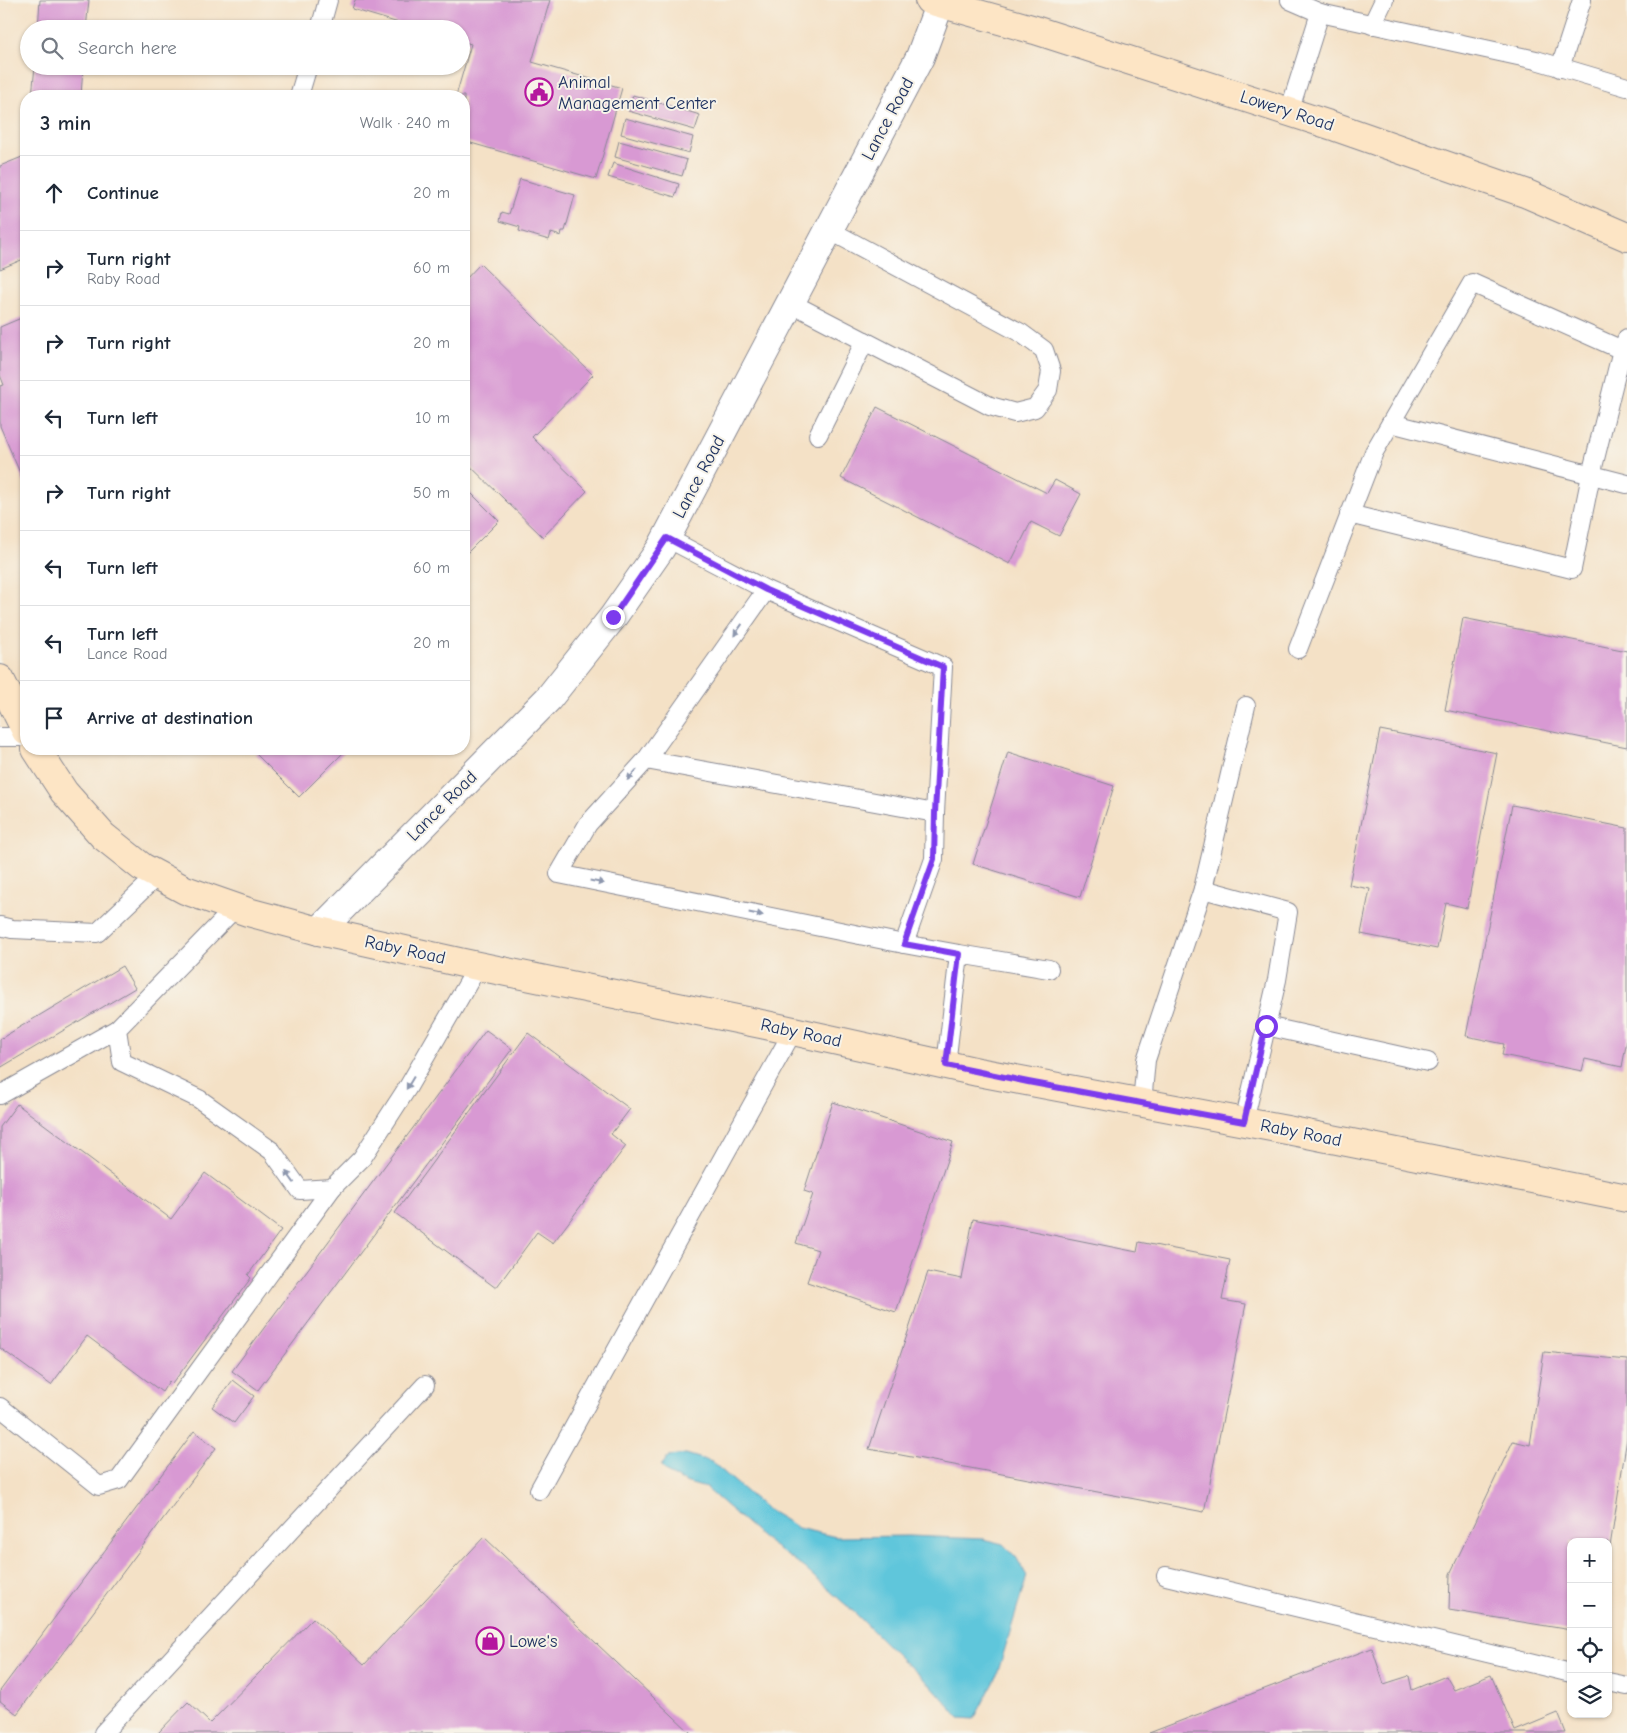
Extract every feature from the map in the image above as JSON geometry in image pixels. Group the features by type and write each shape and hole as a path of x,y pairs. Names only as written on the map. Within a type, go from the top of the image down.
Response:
{"street":[{"name":"Lowery Road","path":"937,1 1035,30 1289,112 1525,193 1627,237"},
{"name":"Lance Road","path":"319,931 548,699 613,617 667,538 920,58 937,1"},
{"path":"0,679 20,720"},
{"name":"Raby Road","path":"40,755 64,792 103,836 142,866 185,890 235,908 319,931 946,1065 1627,1198"}],"lane":[{"path":"322,20 328,0"},
{"path":"1290,0 1320,13 1536,60 1627,87"},
{"path":"1372,24 1384,0"},
{"path":"1560,68 1582,0"},
{"path":"1289,112 1320,13"},
{"path":"301,90 305,75"},
{"path":"790,303 990,406 1015,413 1035,408 1048,390 1052,371 1044,350 1021,332 829,230"},
{"path":"1298,650 1349,514 1374,452 1472,283 1624,344 1591,475 1572,569 1349,514"},
{"path":"818,435 865,340"},
{"path":"1391,423 1627,484"},
{"path":"667,538 766,590 943,667 934,859 904,944"},
{"path":"766,590 646,760 588,824 559,874 904,944 1049,969"},
{"path":"1142,1103 1146,1060 1203,889 1246,706"},
{"path":"0,737 20,737"},
{"path":"646,760 935,813"},
{"path":"0,926 98,933 158,875"},
{"path":"1203,889 1288,912 1277,980 1244,1122"},
{"path":"0,1095 117,1029 235,908"},
{"path":"946,1065 959,954"},
{"path":"0,1408 99,1486 119,1480 332,1188 362,1158 408,1088 478,966"},
{"path":"1266,1026 1428,1062"},
{"path":"117,1029 122,1062 199,1099 272,1151 300,1190 332,1188"},
{"path":"539,1490 793,1031"},
{"path":"103,1733 425,1385"},
{"path":"1166,1576 1567,1672"},
{"path":"1612,1683 1627,1686"}],"water":[{"path":"686,1454 712,1462 765,1508 798,1528 836,1537 909,1536 983,1539 1003,1544 1016,1557 1027,1576 996,1678 974,1719 960,1718 931,1685 901,1659 854,1612 804,1568 768,1542 706,1488 670,1475 661,1466 669,1456"}],"building":[{"path":"40,0 89,0 87,20 39,20"},
{"name":"Animal Management Center","path":"355,0 550,0 532,62 622,88 596,179 470,143 470,90 458,90 462,75 470,75 470,20 389,20 352,9"},
{"path":"34,75 82,75 81,90 33,90"},
{"path":"633,95 700,115 695,130 628,111"},
{"path":"625,118 693,137 689,153 621,134"},
{"path":"619,141 687,160 682,176 615,157"},
{"path":"20,158 20,261 0,269 0,166"},
{"path":"613,163 679,184 675,197 608,177"},
{"path":"520,179 575,195 565,231 562,231 561,236 551,233 549,240 519,231 520,227 500,221 502,212 509,214"},
{"path":"480,264 593,375 532,437 587,491 543,537 470,466 470,275"},
{"path":"20,319 20,473 0,426 0,386 4,385 0,375 0,327"},
{"path":"877,407 1047,493 1055,480 1081,494 1059,536 1031,522 1010,564 841,478"},
{"path":"470,492 499,521 470,550"},
{"path":"1463,618 1627,651 1627,747 1445,710"},
{"path":"1380,730 1497,753 1467,908 1446,903 1437,949 1361,934 1370,889 1349,885"},
{"path":"1008,752 1114,786 1080,897 973,864"},
{"path":"257,755 341,755 299,797"},
{"path":"1512,805 1627,828 1627,1040 1622,1067 1585,1059 1582,1071 1502,1055 1504,1044 1466,1036"},
{"path":"122,966 135,988 0,1068 0,1039"},
{"path":"486,1030 512,1049 258,1390 232,1371"},
{"path":"528,1033 630,1109 611,1134 626,1146 553,1243 537,1232 496,1288 395,1213"},
{"path":"833,1102 953,1142 896,1312 807,1282 818,1250 796,1243 813,1194 804,1191"},
{"path":"17,1104 171,1219 205,1173 281,1230 248,1275 251,1278 172,1384 169,1381 162,1392 87,1336 51,1385 0,1348 0,1127"},
{"path":"973,1219 1137,1252 1139,1242 1230,1260 1222,1300 1246,1304 1204,1512 869,1449 928,1272 962,1279"},
{"path":"1544,1352 1627,1360 1627,1438 1611,1538 1567,1538 1567,1629 1449,1610 1450,1574 1513,1441 1530,1445"},
{"path":"233,1380 254,1396 234,1423 212,1407"},
{"path":"194,1431 216,1448 17,1714 0,1701 0,1691"},
{"name":"Lowe's","path":"484,1537 691,1733 158,1733 188,1702 210,1723 313,1618 364,1665"},
{"path":"1372,1648 1384,1684 1409,1676 1412,1690 1446,1676 1454,1690 1491,1675 1515,1731 1558,1713 1566,1733 1149,1733"}],"place":[{"name":"Animal Management Center","path":"539,92"},
{"name":"Lowe's","path":"490,1641"}],"route":[{"path":"613,617 667,538 766,590 943,667 934,859 904,944 959,954 946,1065 1244,1122 1266,1026"}]}
